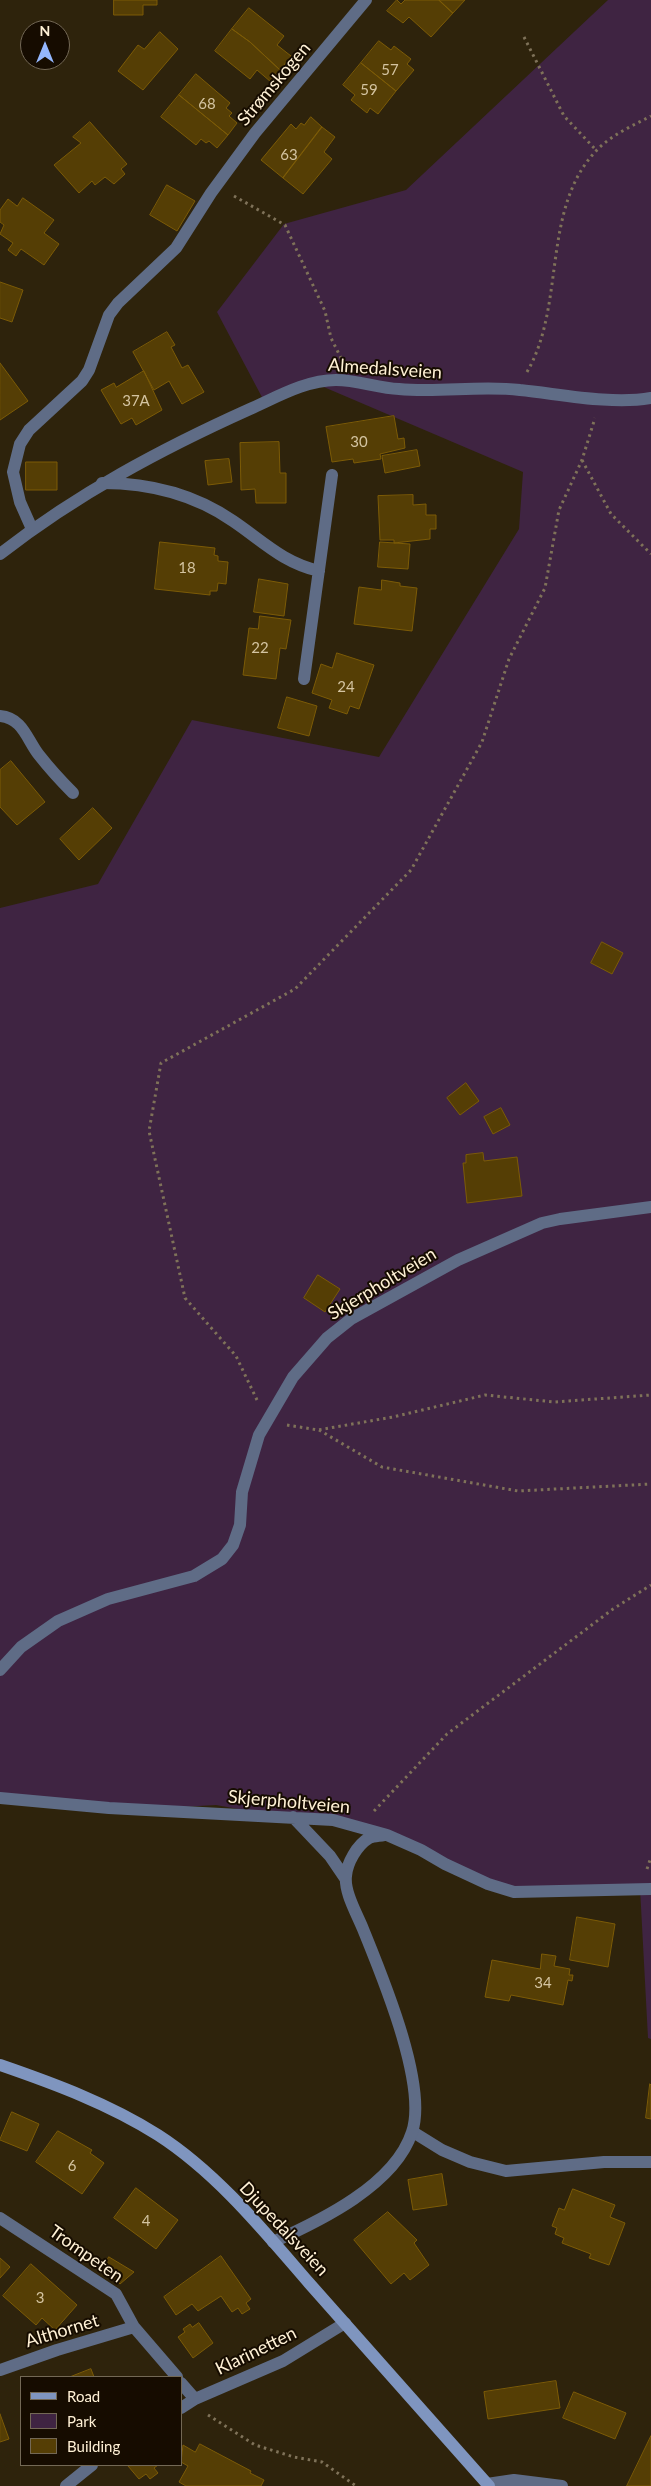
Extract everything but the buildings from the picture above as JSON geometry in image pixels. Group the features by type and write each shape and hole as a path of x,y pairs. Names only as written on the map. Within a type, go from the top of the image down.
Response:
{"street":[{"name":"Strømskogen","path":"214,190 255,133 366,0"},
{"path":"32,529 20,502 13,472 20,444 34,425 82,381 89,370 108,315 118,303 176,248 214,190"},
{"name":"Almedalsveien","path":"0,554 32,529 102,483 189,436 273,399 320,382 352,381 398,389 517,389 602,398 651,398"},
{"path":"304,679 332,475"},
{"path":"102,483 147,486 195,500 234,521 291,563 319,571"},
{"path":"0,716 12,719 21,726 37,753 73,793"},
{"name":"Skjerpholtveien","path":"0,1670 21,1647 58,1621 108,1599 194,1576 222,1559 232,1544 240,1525 242,1492 257,1442 281,1396 311,1354 327,1338 351,1319 458,1260 542,1223 651,1206"},
{"name":"Skjerpholtveien","path":"0,1798 109,1808 333,1820 360,1826 386,1835 421,1850 445,1864 488,1884 514,1892 651,1889"},
{"path":"273,2242 315,2224 373,2185 396,2161 413,2132 414,2097 405,2049 387,1989 345,1878 330,1856 293,1817"},
{"path":"345,1878 349,1862 358,1849 369,1838 386,1835"},
{"name":"Djupedalsveien","path":"0,2065 80,2095 159,2136 220,2186 273,2242 488,2485"},
{"path":"413,2132 442,2150 470,2162 506,2171 604,2162 651,2162"},
{"name":"Trompeten","path":"0,2218 116,2294 134,2327 176,2376"},
{"name":"Klarinetten","path":"182,2407 195,2399 283,2361 345,2324"},
{"name":"Althornet","path":"0,2370 56,2350 134,2327"},
{"path":"182,2384 195,2399"},
{"path":"66,2486 91,2466"},
{"path":"488,2485 514,2480 562,2486"}],"path":[{"path":"524,37 564,116 596,150"},
{"path":"517,389 530,368 546,320 557,244 574,180 596,150 621,132 651,116"},
{"path":"214,190 285,225 325,311 331,338 352,381"},
{"path":"602,398 582,460 558,510 545,588 509,659 482,742 411,870 295,989 161,1063 149,1132 185,1298 236,1356 268,1421 318,1430 382,1467 518,1490 651,1484"},
{"path":"582,460 611,514 651,554"},
{"path":"318,1430 393,1417 485,1395 554,1402 651,1394"},
{"path":"360,1826 447,1734 613,1609 651,1585"},
{"path":"195,2399 211,2419 255,2445 294,2457 322,2462 356,2486"}],"green space":[{"path":"608,0 651,0 651,2039 648,2038 640,1888 532,1894 482,1881 416,1848 303,1815 255,1812 216,1805 163,1808 0,1796 0,908 98,884 192,720 379,757 519,529 523,472 312,382 264,401 217,312 284,224 406,190"}]}
